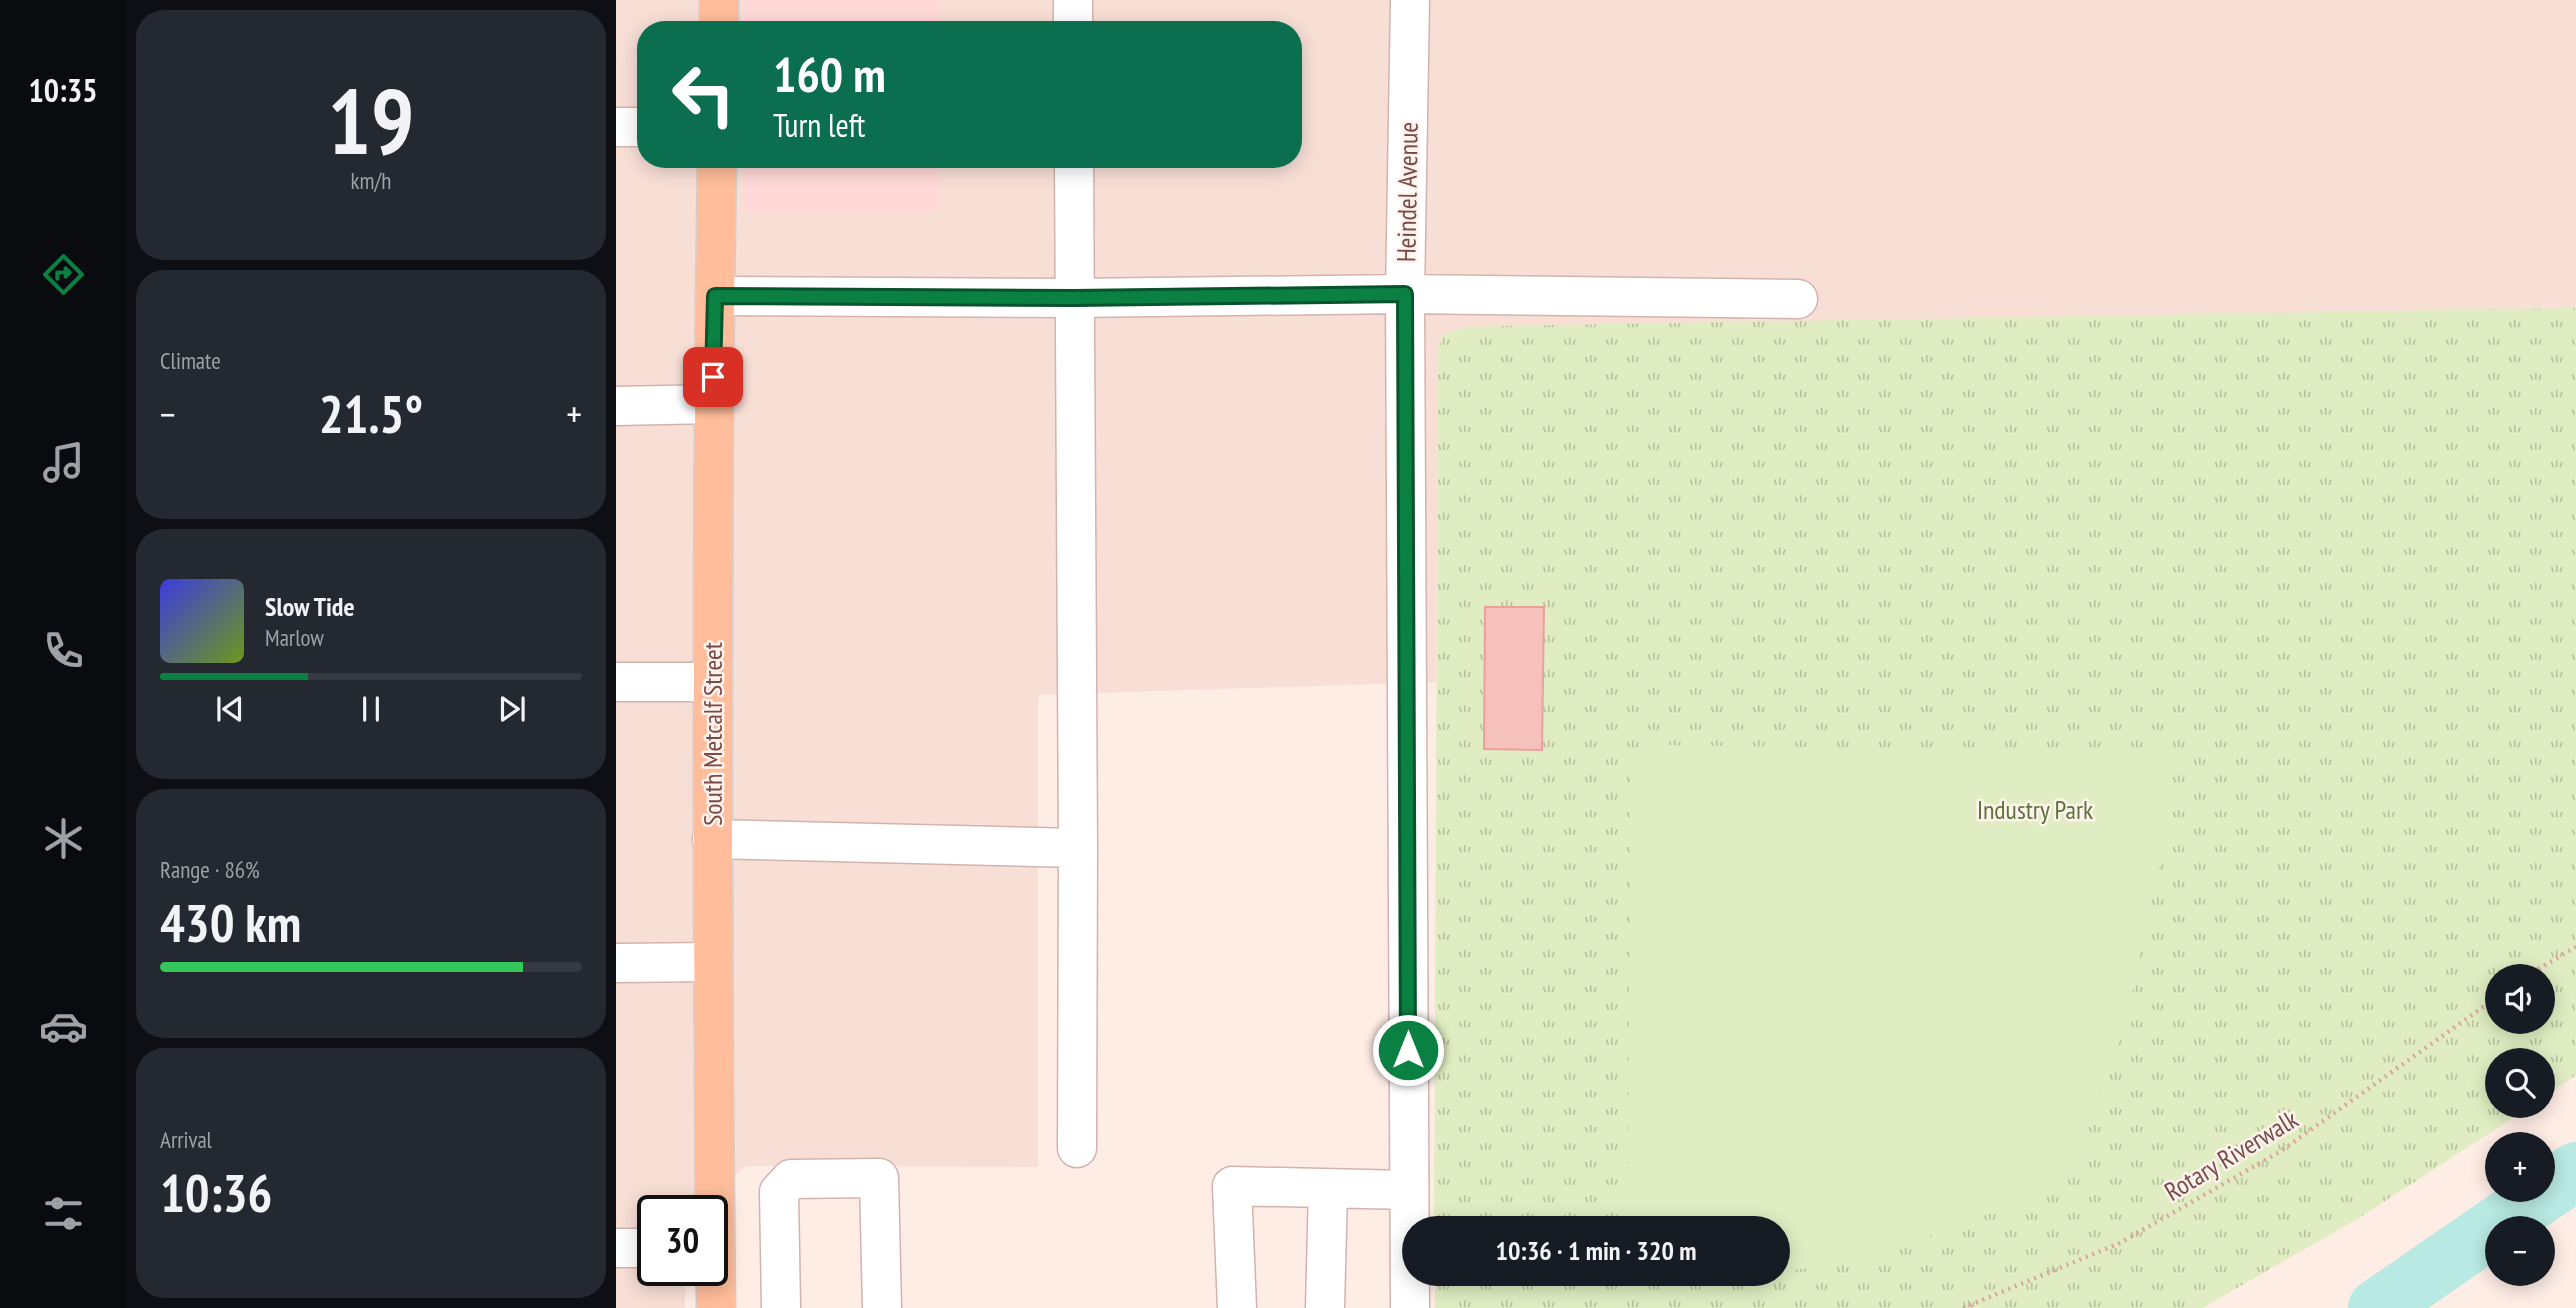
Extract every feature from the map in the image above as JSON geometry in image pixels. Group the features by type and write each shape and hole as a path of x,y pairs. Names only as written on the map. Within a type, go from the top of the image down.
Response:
{"main road":[{"path":"719,0 719,21"},
{"name":"South Metcalf Street","path":"714,1195 712,839 716,168"},
{"name":"South Metcalf Street","path":"715,1286 716,1308"}],"street":[{"path":"1073,0 1073,21"},
{"name":"Heindel Avenue","path":"1410,0 1405,294 1410,1308"},
{"path":"616,127 637,127"},
{"path":"1074,168 1077,1148"},
{"path":"715,296 1074,298 1405,294 1798,299"},
{"path":"616,406 713,404"},
{"path":"616,682 713,681"},
{"path":"712,839 1078,848"},
{"path":"616,963 712,962"},
{"path":"780,1308 779,1192 791,1179 880,1178 882,1308"},
{"path":"1237,1308 1232,1186 1408,1190"},
{"path":"1325,1308 1328,1189"},
{"path":"616,1248 637,1248"}],"path":[{"path":"2547,964 2576,947"},
{"name":"Rotary Riverwalk","path":"1963,1308 2120,1243 2281,1152 2485,1006"}],"shaded area":[{"path":"616,0 744,0 744,21 637,21 637,168 743,168 743,210 939,211 940,168 1302,168 1302,21 940,21 940,0 2576,0 2576,308 1469,327 1438,349 1436,682 1038,695 1038,1167 747,1166 707,1195 637,1195 637,1286 685,1286 685,1308 616,1308"},
{"path":"744,0 940,0 940,21 744,21"},
{"path":"743,168 940,168 940,211 743,211"}],"green space":[{"name":"Industry Park","path":"2576,308 2576,1075 2555,1090 2555,1048 2485,1048 2485,1118 2513,1118 2491,1132 2485,1132 2485,1136 2359,1218 2202,1308 1435,1308 1435,1286 1790,1286 1790,1216 1434,1216 1438,349 1443,335 1469,327"},
{"path":"1663,745 2165,752 2164,841 2125,1027 2073,1167 2038,1198 1962,1223 1876,1259 1790,1270 1790,1216 1627,1216 1631,771"}],"building":[{"path":"1485,607 1544,607 1542,750 1484,749"}],"waterway":[{"path":"2377,1308 2576,1171"}],"route":[{"path":"713,377 715,296 1074,298 1405,294 1408,1050"}]}
